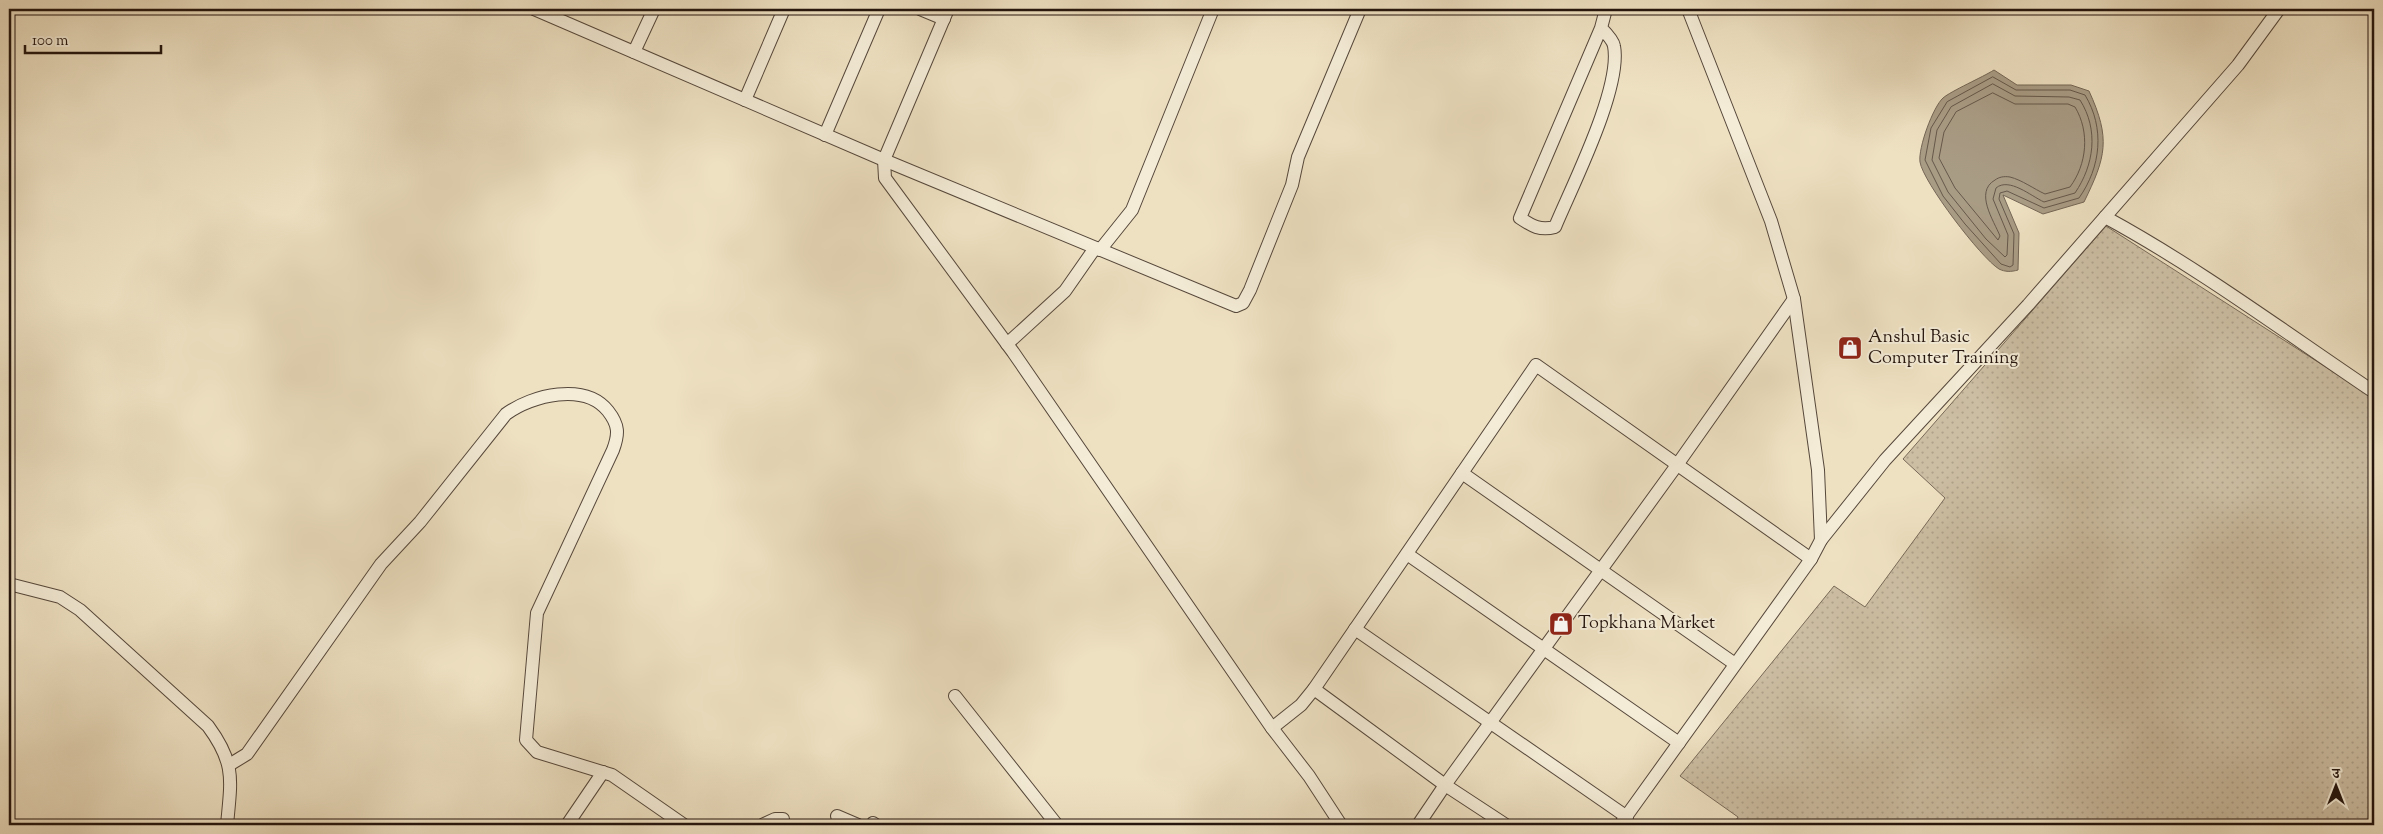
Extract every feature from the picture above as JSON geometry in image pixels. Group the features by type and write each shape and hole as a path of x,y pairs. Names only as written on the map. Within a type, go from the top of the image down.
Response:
{"street":[{"path":"534,9 884,160 1236,306 1243,303 1250,290 1292,185 1298,157 1360,9"},
{"path":"634,52 654,9"},
{"path":"745,100 784,9"},
{"path":"825,135 879,9"},
{"path":"920,9 946,14 884,160 885,178 1007,344 1272,728 1309,776 1342,825"},
{"path":"1007,344 1065,291 1132,210 1213,9"},
{"path":"1601,28 1614,44 1616,61 1606,104 1554,227 1544,230 1532,226 1520,218 1601,28 1606,9"},
{"path":"1688,9 1771,221 1794,299 1818,470 1821,540"},
{"path":"1355,629 1491,723 1623,821 1811,559 1821,540 1885,460 2028,305 2238,65 2279,9"},
{"path":"2105,217 2130,230 2374,392"},
{"path":"1418,825 1445,785 1678,465 1794,299"},
{"path":"1272,728 1301,705 1314,689 1536,365 1811,559"},
{"path":"229,765 247,754 381,564 420,522 506,414 520,404 538,398 583,395 602,403 615,419 619,434 537,613 526,740 537,752 612,775 684,825"},
{"path":"1462,473 1735,664"},
{"path":"1406,554 1678,743"},
{"path":"9,584 60,597 80,610 208,726 222,746 229,765 230,784 227,825"},
{"path":"1314,689 1445,785 1506,825"},
{"path":"955,696 1057,825"},
{"path":"567,825 603,772"},
{"path":"838,816 858,825"},
{"path":"762,825 775,819 783,819"},
{"path":"872,825 873,823 876,825"}],"shaded area":[{"path":"2106,226 2374,398 2374,825 1733,825 1738,817 1680,776 1834,586 1865,607 1945,498 1903,459"}],"water":[{"path":"1994,70 2017,85 2071,85 2089,91 2101,122 2103,135 2101,160 2084,202 2043,214 2003,195 2019,233 2018,270 2010,271 1999,269 1967,236 1931,186 1920,162 1924,138 1935,110 1943,98"}],"place":[{"name":"Anshul Basic Computer Training","path":"1850,348"},
{"name":"Topkhana Market","path":"1561,624"}]}
